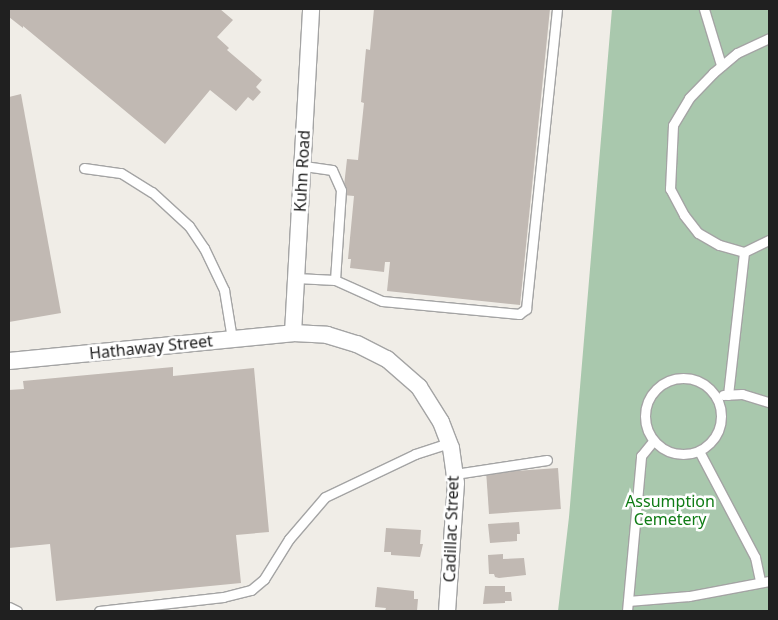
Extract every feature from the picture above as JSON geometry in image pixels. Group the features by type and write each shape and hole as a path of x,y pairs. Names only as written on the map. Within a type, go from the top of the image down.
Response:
{"street":[{"name":"Kuhn Road","path":"293,333 310,9"},
{"name":"Hathaway Street","path":"9,361 293,333"},
{"name":"Cadillac Street","path":"293,333 327,336 357,344 387,358 419,387 441,422 449,443 455,474 454,530 447,611"}],"lane":[{"path":"296,278 335,280 382,301 519,314 526,309 557,9"},
{"path":"704,9 721,66"},
{"path":"769,38 737,53 689,98 673,125 670,189 684,215 698,233 719,246 744,252 769,240"},
{"path":"302,166 332,170 341,190 335,280"},
{"path":"84,168 121,173 152,192 189,226 204,248 224,290 232,339"},
{"path":"728,395 744,252"},
{"path":"676,378 693,379 708,386 716,395 721,407 721,420 717,433 710,443 699,450 687,454 674,453 663,449 653,441 646,425 645,408 652,393 665,381 676,378"},
{"path":"716,395 742,394 769,402"},
{"path":"627,611 641,456 653,441"},
{"path":"99,611 223,597 251,590 264,579 289,539 325,497 415,454 449,443"},
{"path":"628,601 689,596 765,581 755,557 699,450"},
{"path":"455,474 547,460"},
{"path":"9,607 17,611"}],"green space":[{"name":"Assumption Cemetery","path":"612,9 769,9 769,611 558,611 569,517"}],"building":[{"path":"9,9 220,9 233,20 217,37 229,48 227,50 262,80 256,87 261,92 253,101 248,97 236,111 210,90 165,144 23,26 23,28 9,17"},
{"path":"374,9 550,9 520,305 387,291 390,262 385,262 384,272 350,268 351,259 348,259 354,196 343,195 347,159 358,160 364,103 361,102 366,49 370,50"},
{"path":"21,94 61,313 9,322 9,97"},
{"path":"173,367 173,376 254,368 269,532 236,535 241,583 56,601 50,544 9,548 9,390 24,389 23,381"},
{"path":"558,468 561,509 489,514 486,473"},
{"path":"519,522 520,534 517,534 517,541 490,543 488,524"},
{"path":"386,528 421,530 420,544 423,544 420,557 391,555 391,552 384,552"},
{"path":"503,554 503,559 524,558 526,575 499,578 495,577 494,574 489,574 488,555"},
{"path":"485,586 505,586 505,592 511,592 512,601 483,604"},
{"path":"377,587 414,591 414,599 418,599 417,611 385,611 386,608 375,607"}]}
